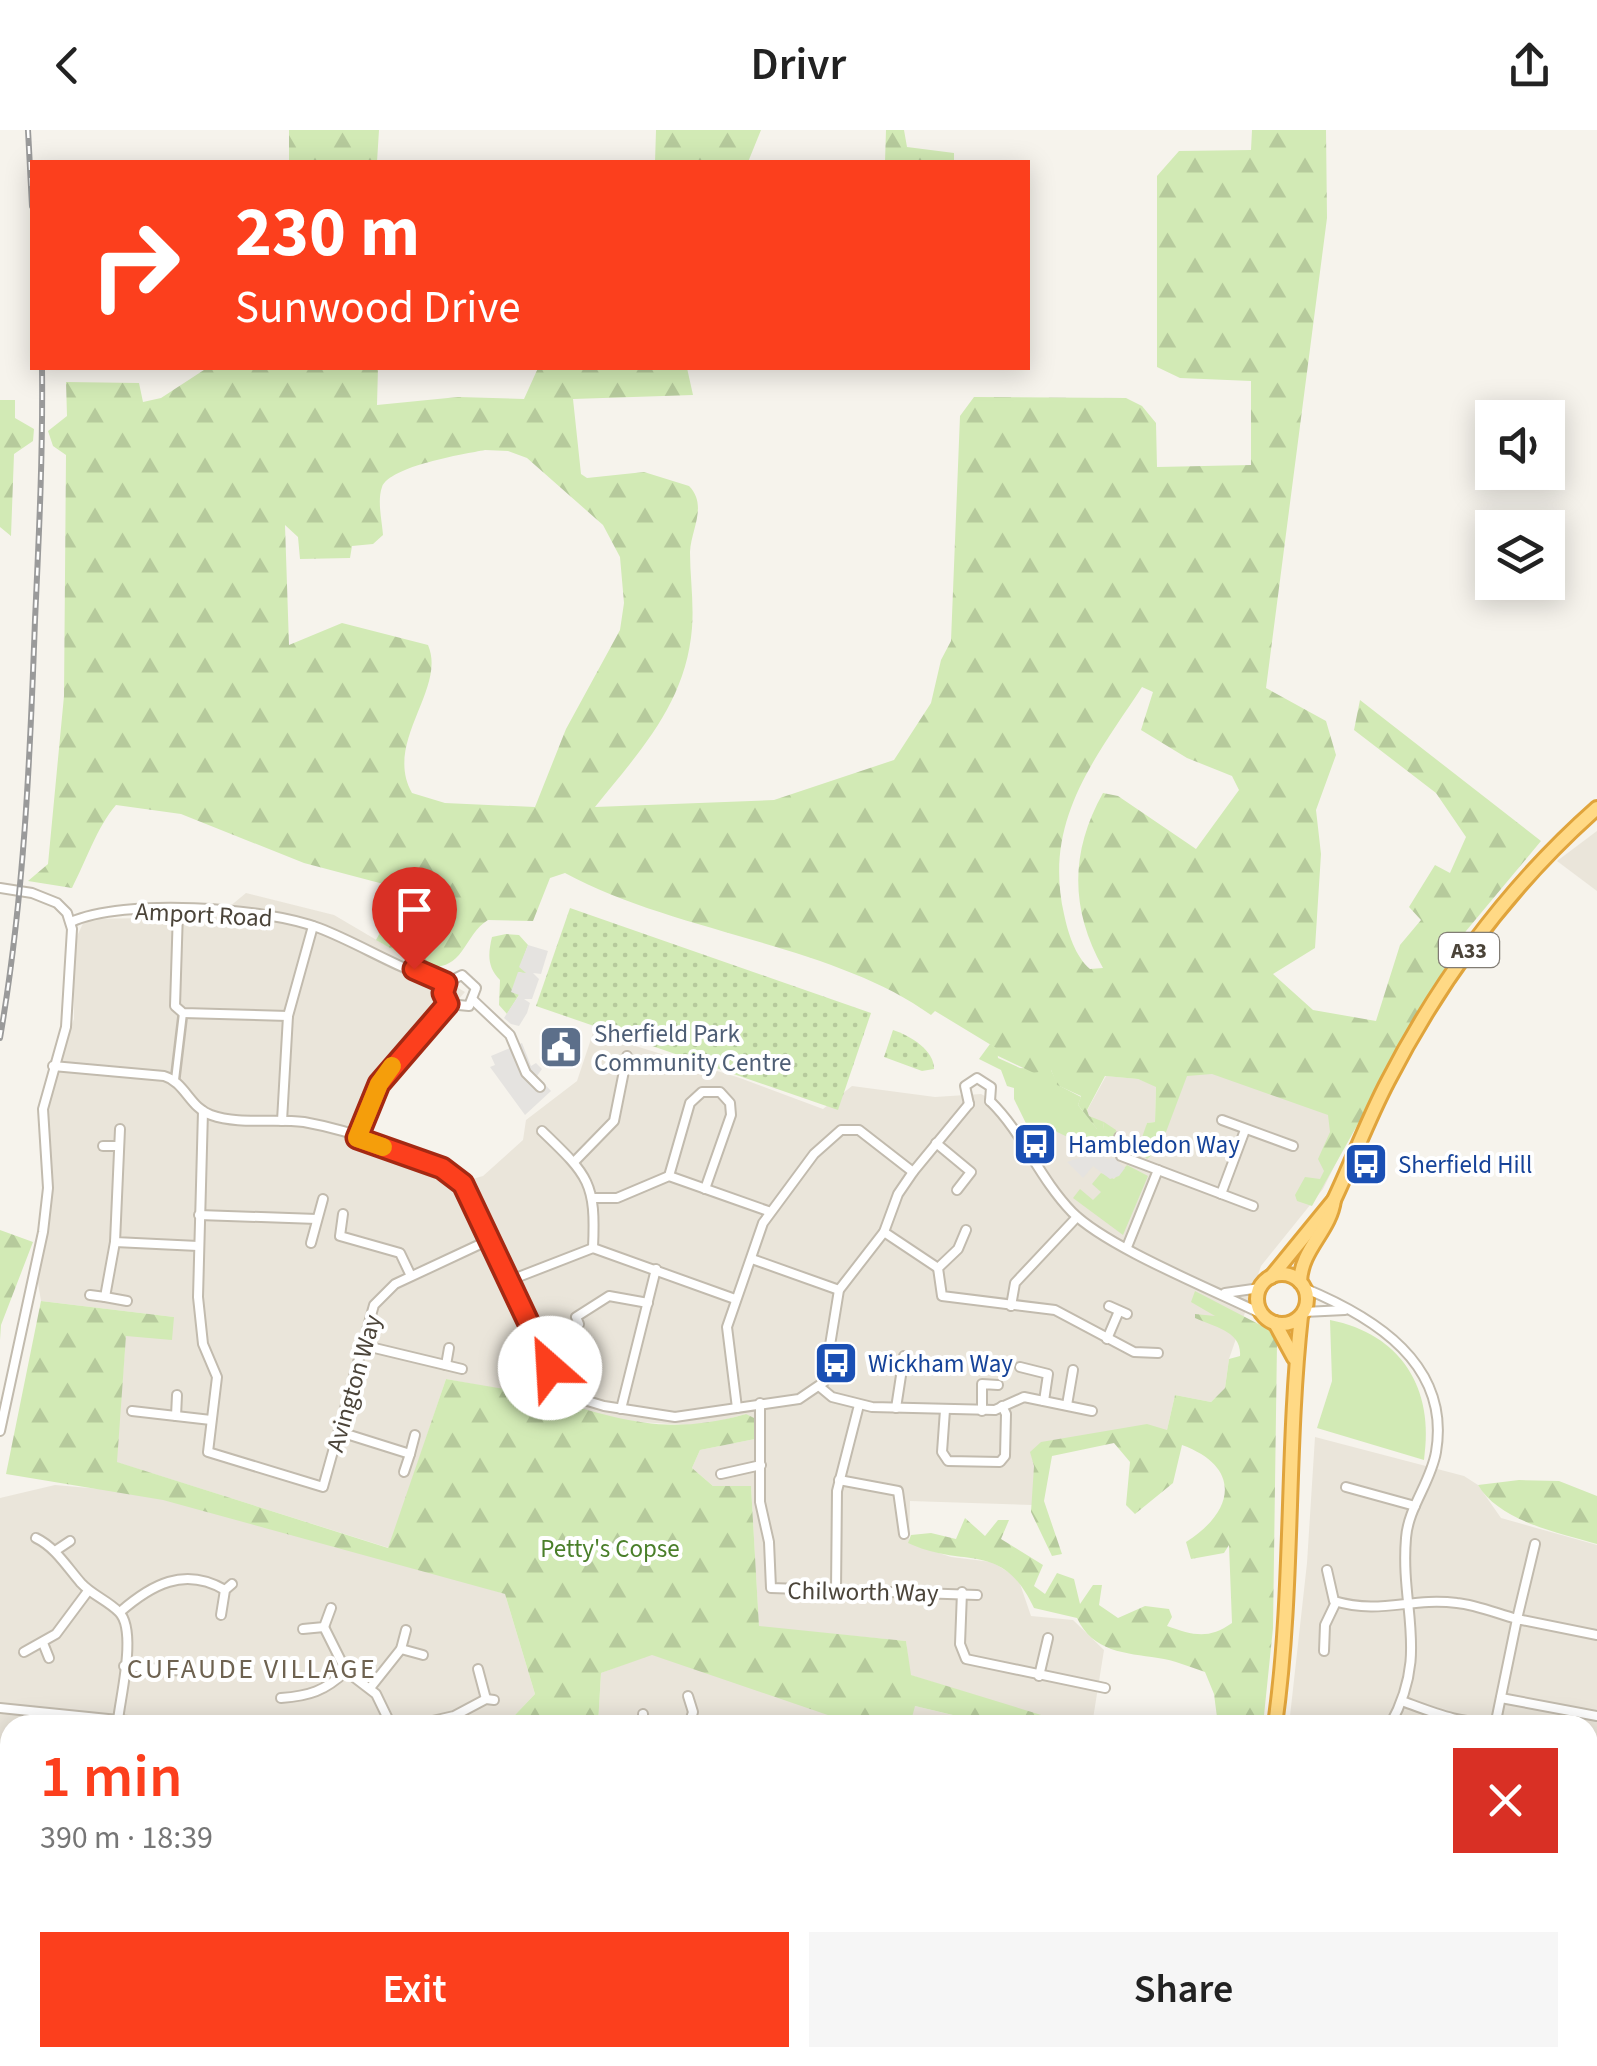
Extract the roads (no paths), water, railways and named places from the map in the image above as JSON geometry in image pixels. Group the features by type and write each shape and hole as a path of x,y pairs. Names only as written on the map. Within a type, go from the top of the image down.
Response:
{"highway":[{"name":"A33","path":"1302,1285 1302,1262 1332,1214 1334,1200 1386,1083 1453,972 1504,903 1597,808"},
{"name":"A33","path":"1265,1282 1334,1200"},
{"path":"1276,1715 1288,1586 1295,1360 1302,1314 1302,1285 1287,1275 1265,1282 1257,1302 1295,1360"},
{"path":"1270,1319 1302,1314"}],"street":[{"path":"0,888 47,898 62,906 71,922 66,1026 44,1109 48,1188 42,1232 0,1431"},
{"name":"Amport Road","path":"71,922 105,910 243,911 314,926 446,983"},
{"path":"178,911 175,1006 182,1013 288,1016"},
{"path":"282,1121 288,1016 314,926"},
{"path":"454,976 470,979 476,988 474,1001 462,1008 448,1004 443,993 446,983 454,976"},
{"path":"474,1001 510,1035 526,1073 540,1088"},
{"path":"357,1138 379,1084 448,1004"},
{"path":"175,1080 182,1013"},
{"path":"574,1162 614,1121 627,1056"},
{"path":"53,1066 175,1080 202,1111 214,1116 306,1122 442,1168 463,1184 558,1384 581,1399 675,1417 800,1399 824,1382 839,1290 884,1232 898,1194 913,1172 970,1104"},
{"path":"977,1078 991,1087 990,1101 978,1107 970,1104 964,1091 977,1078"},
{"path":"669,1176 690,1103 702,1092 720,1092 730,1103 731,1115 704,1189"},
{"path":"990,1101 1004,1112 1042,1176 1077,1217 1270,1319"},
{"name":"Avington Way","path":"202,1111 200,1327 217,1378 208,1452 323,1486 374,1305 395,1284 487,1241"},
{"path":"1222,1120 1293,1146"},
{"path":"105,1297 116,1242 120,1128"},
{"path":"737,1408 727,1327 768,1211 814,1154 841,1130 859,1130 913,1172"},
{"path":"1220,1194 1246,1130"},
{"path":"542,1131 574,1162 594,1198 593,1248"},
{"path":"1119,1137 1121,1156 1254,1206"},
{"path":"936,1143 971,1172 956,1190"},
{"path":"103,1146 119,1146"},
{"path":"1127,1246 1158,1170"},
{"path":"594,1198 617,1198 669,1176 768,1211"},
{"path":"311,1243 323,1199"},
{"path":"342,1214 340,1236 400,1253 411,1276"},
{"path":"200,1215 317,1219"},
{"path":"1011,1306 1015,1284 1077,1217"},
{"path":"938,1268 958,1249 966,1230"},
{"path":"884,1232 938,1268 942,1296 1062,1312 1134,1352 1158,1353"},
{"path":"116,1242 198,1246"},
{"path":"508,1280 593,1248 735,1299"},
{"path":"752,1260 839,1290"},
{"path":"620,1409 656,1269"},
{"path":"1221,1292 1265,1282"},
{"path":"1302,1285 1388,1332 1427,1381 1437,1426 1436,1454 1406,1538 1414,1640 1402,1701 1395,1715"},
{"path":"90,1295 127,1301"},
{"path":"579,1324 576,1316 608,1296 648,1303"},
{"path":"1107,1340 1123,1312 1108,1306"},
{"path":"1302,1314 1345,1310"},
{"path":"362,1345 462,1369"},
{"path":"446,1365 449,1348"},
{"path":"896,1408 904,1356"},
{"path":"1020,1367 1048,1374 1044,1401"},
{"path":"1068,1405 1073,1370"},
{"path":"982,1411 982,1384 998,1386"},
{"path":"820,1386 832,1397 896,1408 982,1411 1024,1397 1092,1411"},
{"path":"176,1416 178,1394"},
{"name":"Chilworth Way","path":"760,1404 770,1585 778,1590 977,1595"},
{"path":"836,1590 838,1480 859,1404"},
{"path":"945,1410 942,1452 948,1461 1000,1462 1006,1456 1007,1427 1002,1406"},
{"path":"132,1411 211,1420"},
{"path":"340,1432 410,1454"},
{"path":"404,1472 416,1436"},
{"path":"721,1474 761,1466"},
{"path":"838,1480 898,1491 904,1534"},
{"path":"1346,1487 1415,1506"},
{"path":"36,1538 55,1551 88,1591 120,1612 129,1641 119,1715"},
{"path":"55,1551 70,1541"},
{"path":"1497,1715 1535,1544"},
{"path":"1327,1570 1326,1584 1336,1602 1366,1610 1410,1602 1458,1602 1597,1635"},
{"path":"120,1612 142,1593 173,1578 228,1587 221,1614"},
{"path":"21,1651 44,1643 88,1591"},
{"name":"Chilworth Way","path":"962,1592 960,1644 966,1658 1105,1688"},
{"path":"1324,1651 1325,1625 1336,1602"},
{"path":"332,1608 324,1626 346,1672 370,1688 385,1715"},
{"path":"303,1629 324,1626"},
{"path":"370,1688 401,1649 406,1630"},
{"path":"1039,1676 1048,1638"},
{"path":"44,1643 49,1658"},
{"path":"401,1649 423,1655"},
{"path":"124,1666 184,1671"},
{"path":"464,1715 490,1700 478,1669"},
{"path":"166,1672 166,1686"},
{"path":"281,1698 299,1698 328,1688 346,1672"},
{"path":"688,1696 691,1715"},
{"path":"298,1709 299,1698"},
{"path":"1501,1698 1592,1715"},
{"path":"1402,1701 1453,1715"},
{"path":"0,1708 69,1715"}],"railway":[{"path":"28,130 30,168"},
{"path":"0,1038 15,934 28,777 42,370"}],"place":[{"name":"Sherfield Park Community Centre","path":"561,1047"},
{"name":"Hambledon Way","path":"1035,1144"},
{"name":"Sherfield Hill","path":"1366,1164"},
{"name":"Wickham Way","path":"836,1363"}],"district":[{"name":"CUFAUDE VILLAGE","path":"252,1668"}],"park label":[{"name":"Petty's Copse","path":"610,1548"}]}
